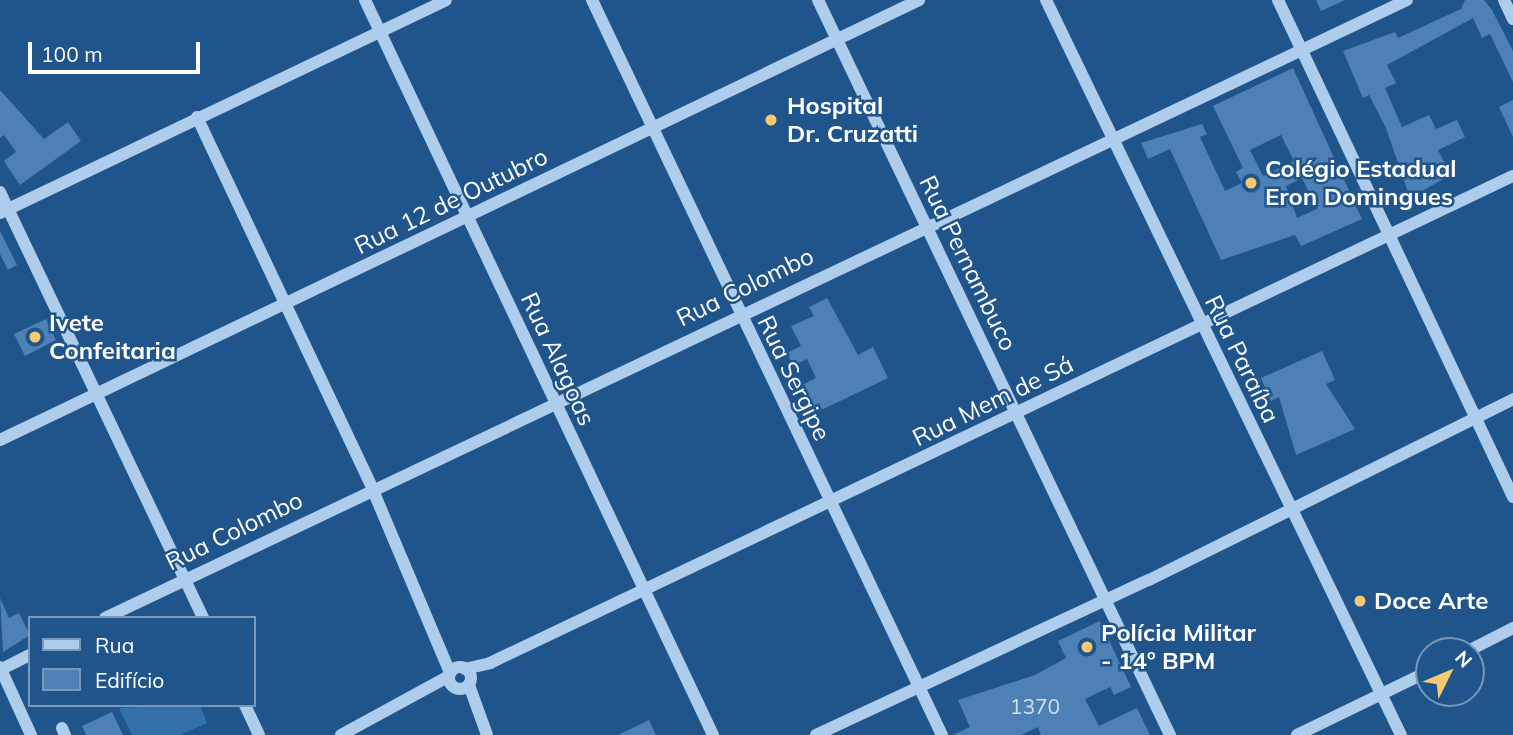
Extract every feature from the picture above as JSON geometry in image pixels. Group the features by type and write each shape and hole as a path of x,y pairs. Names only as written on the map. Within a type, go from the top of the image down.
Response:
{"street":[{"name":"Rua Alagoas","path":"365,0 556,401 641,591 713,735"},
{"path":"4,211 446,0"},
{"name":"Rua Sergipe","path":"592,0 942,735"},
{"name":"Rua Pernambuco","path":"818,0 925,225 1019,412 1170,735"},
{"name":"Rua 12 de Outubro","path":"0,440 919,0"},
{"name":"Rua Paraíba","path":"1046,0 1401,735"},
{"path":"1278,0 1513,497"},
{"name":"Rua Colombo","path":"108,616 925,225 1115,139 1407,0"},
{"path":"1504,0 1513,19"},
{"path":"197,117 487,735"},
{"name":"Rua Mem de Sá","path":"460,678 1513,176"},
{"path":"0,191 4,211 96,394 202,616"},
{"path":"816,735 1107,599 1513,399"},
{"path":"1485,642 1513,628"},
{"path":"28,656 0,668 31,735"},
{"path":"341,735 460,678"},
{"path":"1297,735 1415,678"},
{"path":"246,707 259,735"}],"shaded area":[{"path":"201,707 207,723 180,735 132,735 119,708"}],"building":[{"path":"1316,0 1345,0 1321,11"},
{"path":"1465,0 1484,0 1492,10 1513,51 1513,82 1490,34 1482,38 1473,18 1387,65 1396,83 1385,88 1402,127 1429,115 1436,129 1457,120 1465,137 1438,150 1449,172 1445,178 1410,198 1386,128 1369,95 1363,98 1343,51 1395,32 1398,38 1461,9"},
{"name":"Colégio Estadual Eron Domingues","path":"1293,68 1362,219 1301,246 1295,235 1221,260 1170,149 1148,159 1141,143 1202,124 1207,134 1200,137 1225,191 1242,183 1236,172 1243,168 1213,106","holes":["1281,135 1294,161 1263,176 1250,150","1302,178 1317,209 1297,218 1286,186"]},
{"path":"0,90 44,139 68,122 81,141 20,185 4,161 16,152 4,135 0,138"},
{"path":"1513,100 1513,137 1499,107"},
{"path":"0,231 17,265 8,270 0,254"},
{"path":"827,298 858,355 873,347 888,378 815,413 802,385 816,378 807,359 793,366 787,353 801,346 791,326 814,316 809,307"},
{"name":"Ivete Confeitaria","path":"46,319 56,340 25,356 14,334"},
{"path":"1322,351 1335,380 1326,384 1355,429 1296,455 1279,397 1271,401 1261,378"},
{"path":"0,598 9,618 19,613 28,631 28,636 3,652"},
{"path":"1100,621 1131,687 1114,695 1110,687 1085,699 1099,726 1137,708 1150,735 1041,735 1038,727 1021,735 953,735 970,727 958,700 1035,675 1066,658 1058,641"},
{"path":"112,712 123,735 86,735 82,726"},
{"path":"649,720 656,735 618,735"}],"place":[{"name":"Hospital Dr. Cruzatti","path":"771,120"},
{"name":"Colégio Estadual Eron Domingues","path":"1251,183"},
{"name":"Ivete Confeitaria","path":"35,337"},
{"name":"Doce Arte","path":"1360,601"},
{"name":"Polícia Militar - 14º BPM","path":"1087,647"}]}
